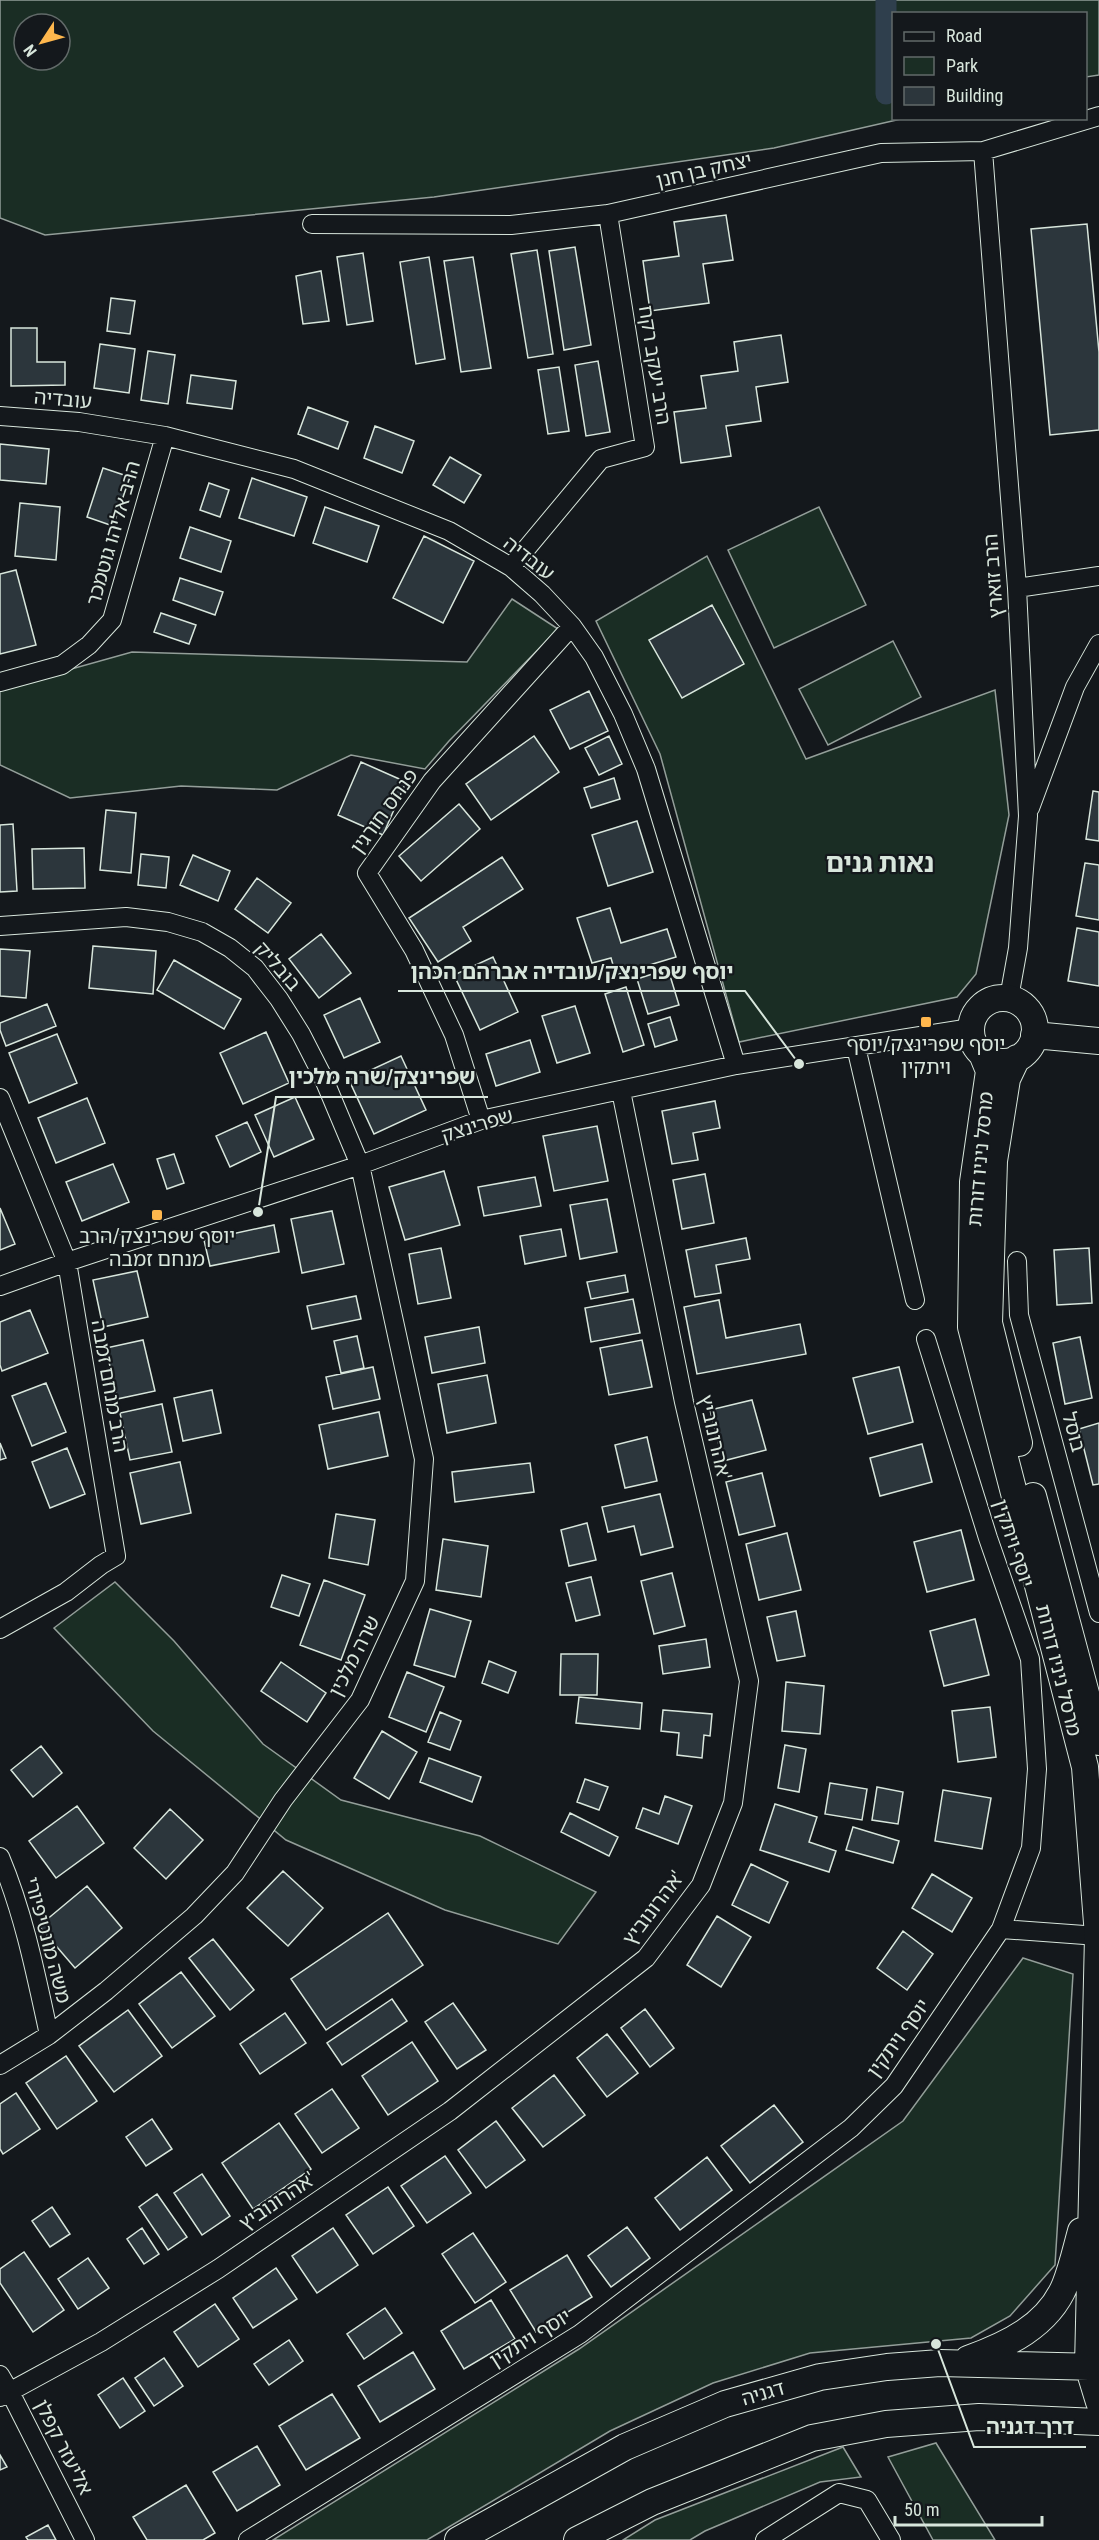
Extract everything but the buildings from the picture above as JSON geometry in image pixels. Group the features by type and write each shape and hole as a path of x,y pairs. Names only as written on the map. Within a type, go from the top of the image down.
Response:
{"street":[{"name":"יצחק בן חנן","path":"312,224 511,225 608,214 881,153 983,152 1099,117"},
{"name":"הרב זוארץ","path":"983,152 1017,588 1028,816 1018,948 1010,998"},
{"name":"הרב יעקב רקח","path":"511,567 601,459 645,447 608,214"},
{"name":"עובדיה","path":"0,416 79,422 165,436 294,469 449,531 511,567 542,594 572,627 594,657 623,714 646,769 736,1065"},
{"name":"הרב אליהו גוטמכר","path":"0,682 62,665 89,645 112,621 165,436"},
{"path":"1017,588 1099,576"},
{"name":"פנחס חורגין","path":"482,1120 454,1035 414,950 367,873 432,781 572,627"},
{"path":"1028,816 1075,687 1099,644"},
{"name":"בובליק","path":"0,926 126,917 168,922 202,932 230,948 255,968 279,999 301,1034 323,1077 360,1165"},
{"path":"998,998 1010,998 1029,1011 1034,1022 1034,1035 1032,1044 1017,1058 999,1062 982,1054 973,1042 971,1028 979,1008 998,998"},
{"name":"שפרינצק","path":"0,1286 360,1165 482,1120 736,1065 971,1028"},
{"path":"1034,1035 1099,1041"},
{"path":"856,1047 915,1300"},
{"name":"מרסל ניניו דורות","path":"982,1054 989,1071 974,1182 971,1327 1085,1767 1098,1936 1090,2202 1093,2366 1099,2402"},
{"name":"מרסל ניניו דורות","path":"1017,1058 1007,1079 994,1161 989,1323 1099,1742"},
{"name":"אהרונוביץ'","path":"5,2394 101,2342 218,2269 450,2111 646,1958 701,1884 733,1803 749,1682 684,1402 621,1091"},
{"name":"הרב מנחם זמבה","path":"0,1098 66,1262 116,1556 101,1564 66,1592 0,1629"},
{"name":"שרה מלכין","path":"0,2066 49,2035 106,1991 194,1916 235,1873 283,1800 360,1701 415,1581 424,1459 360,1165"},
{"name":"בוסל","path":"1017,1261 1019,1315 1099,1613"},
{"name":"יוסף ויתקין","path":"248,2540 580,2334 843,2134 894,2086 1001,1929 1031,1848 1037,1770 1030,1659 987,1538 926,1339"},
{"name":"משה מונטיפיורי","path":"0,1857 9,1877 29,1944 49,2035"},
{"path":"1001,1929 1098,1936"},
{"path":"958,2363 1009,2342 1030,2329 1052,2308 1065,2285 1090,2202"},
{"name":"דגניה","path":"458,2540 625,2447 724,2404 820,2377 887,2367 958,2363 1093,2366"},
{"name":"אליעזר קפלן","path":"0,2375 5,2394 85,2540"},
{"path":"577,2540 652,2502 812,2438 886,2424 979,2417 1099,2422"},
{"path":"765,2540 839,2493 867,2500 891,2540"}],"green space":[{"path":"0,0 1099,0 1099,75 1087,77 1087,12 892,12 892,120 897,120 774,148 434,197 45,235 0,218"},
{"path":"819,507 866,605 774,648 728,550"},
{"path":"707,556 806,759 995,690 1009,815 976,974 957,997 739,1042 660,754 596,621"},
{"path":"512,599 558,629 449,741 425,769 351,755 277,790 181,786 70,798 0,765 0,689 132,652 467,662"},
{"path":"893,641 921,697 828,745 799,689"},
{"path":"115,1582 174,1641 263,1744 341,1800 480,1836 596,1892 558,1944 445,1910 286,1840 153,1731 54,1628"},
{"path":"1023,1958 1073,1974 1055,2265 1010,2316 971,2338 810,2353 713,2383 610,2431 427,2540 273,2540 579,2349 903,2121"},
{"path":"936,2443 995,2540 933,2540 888,2457"},
{"path":"843,2447 861,2477 820,2482 705,2531 690,2540 623,2540 655,2520"}],"waterway":[{"path":"886,0 886,94"}],"place":[{"name":"יוסף שפרינצק/יוסף ויתקין","path":"926,1022"},
{"name":"יוסף שפרינצק/עובדיה אברהם הכהן","path":"799,1064"},
{"name":"שפרינצק/שרה מלכין","path":"258,1212"},
{"name":"יוסף שפרינצק/הרב מנחם זמבה","path":"157,1215"},
{"name":"דרך דגניה","path":"936,2344"}],"district":[{"name":"נאות גנים","path":"880,863"}]}
